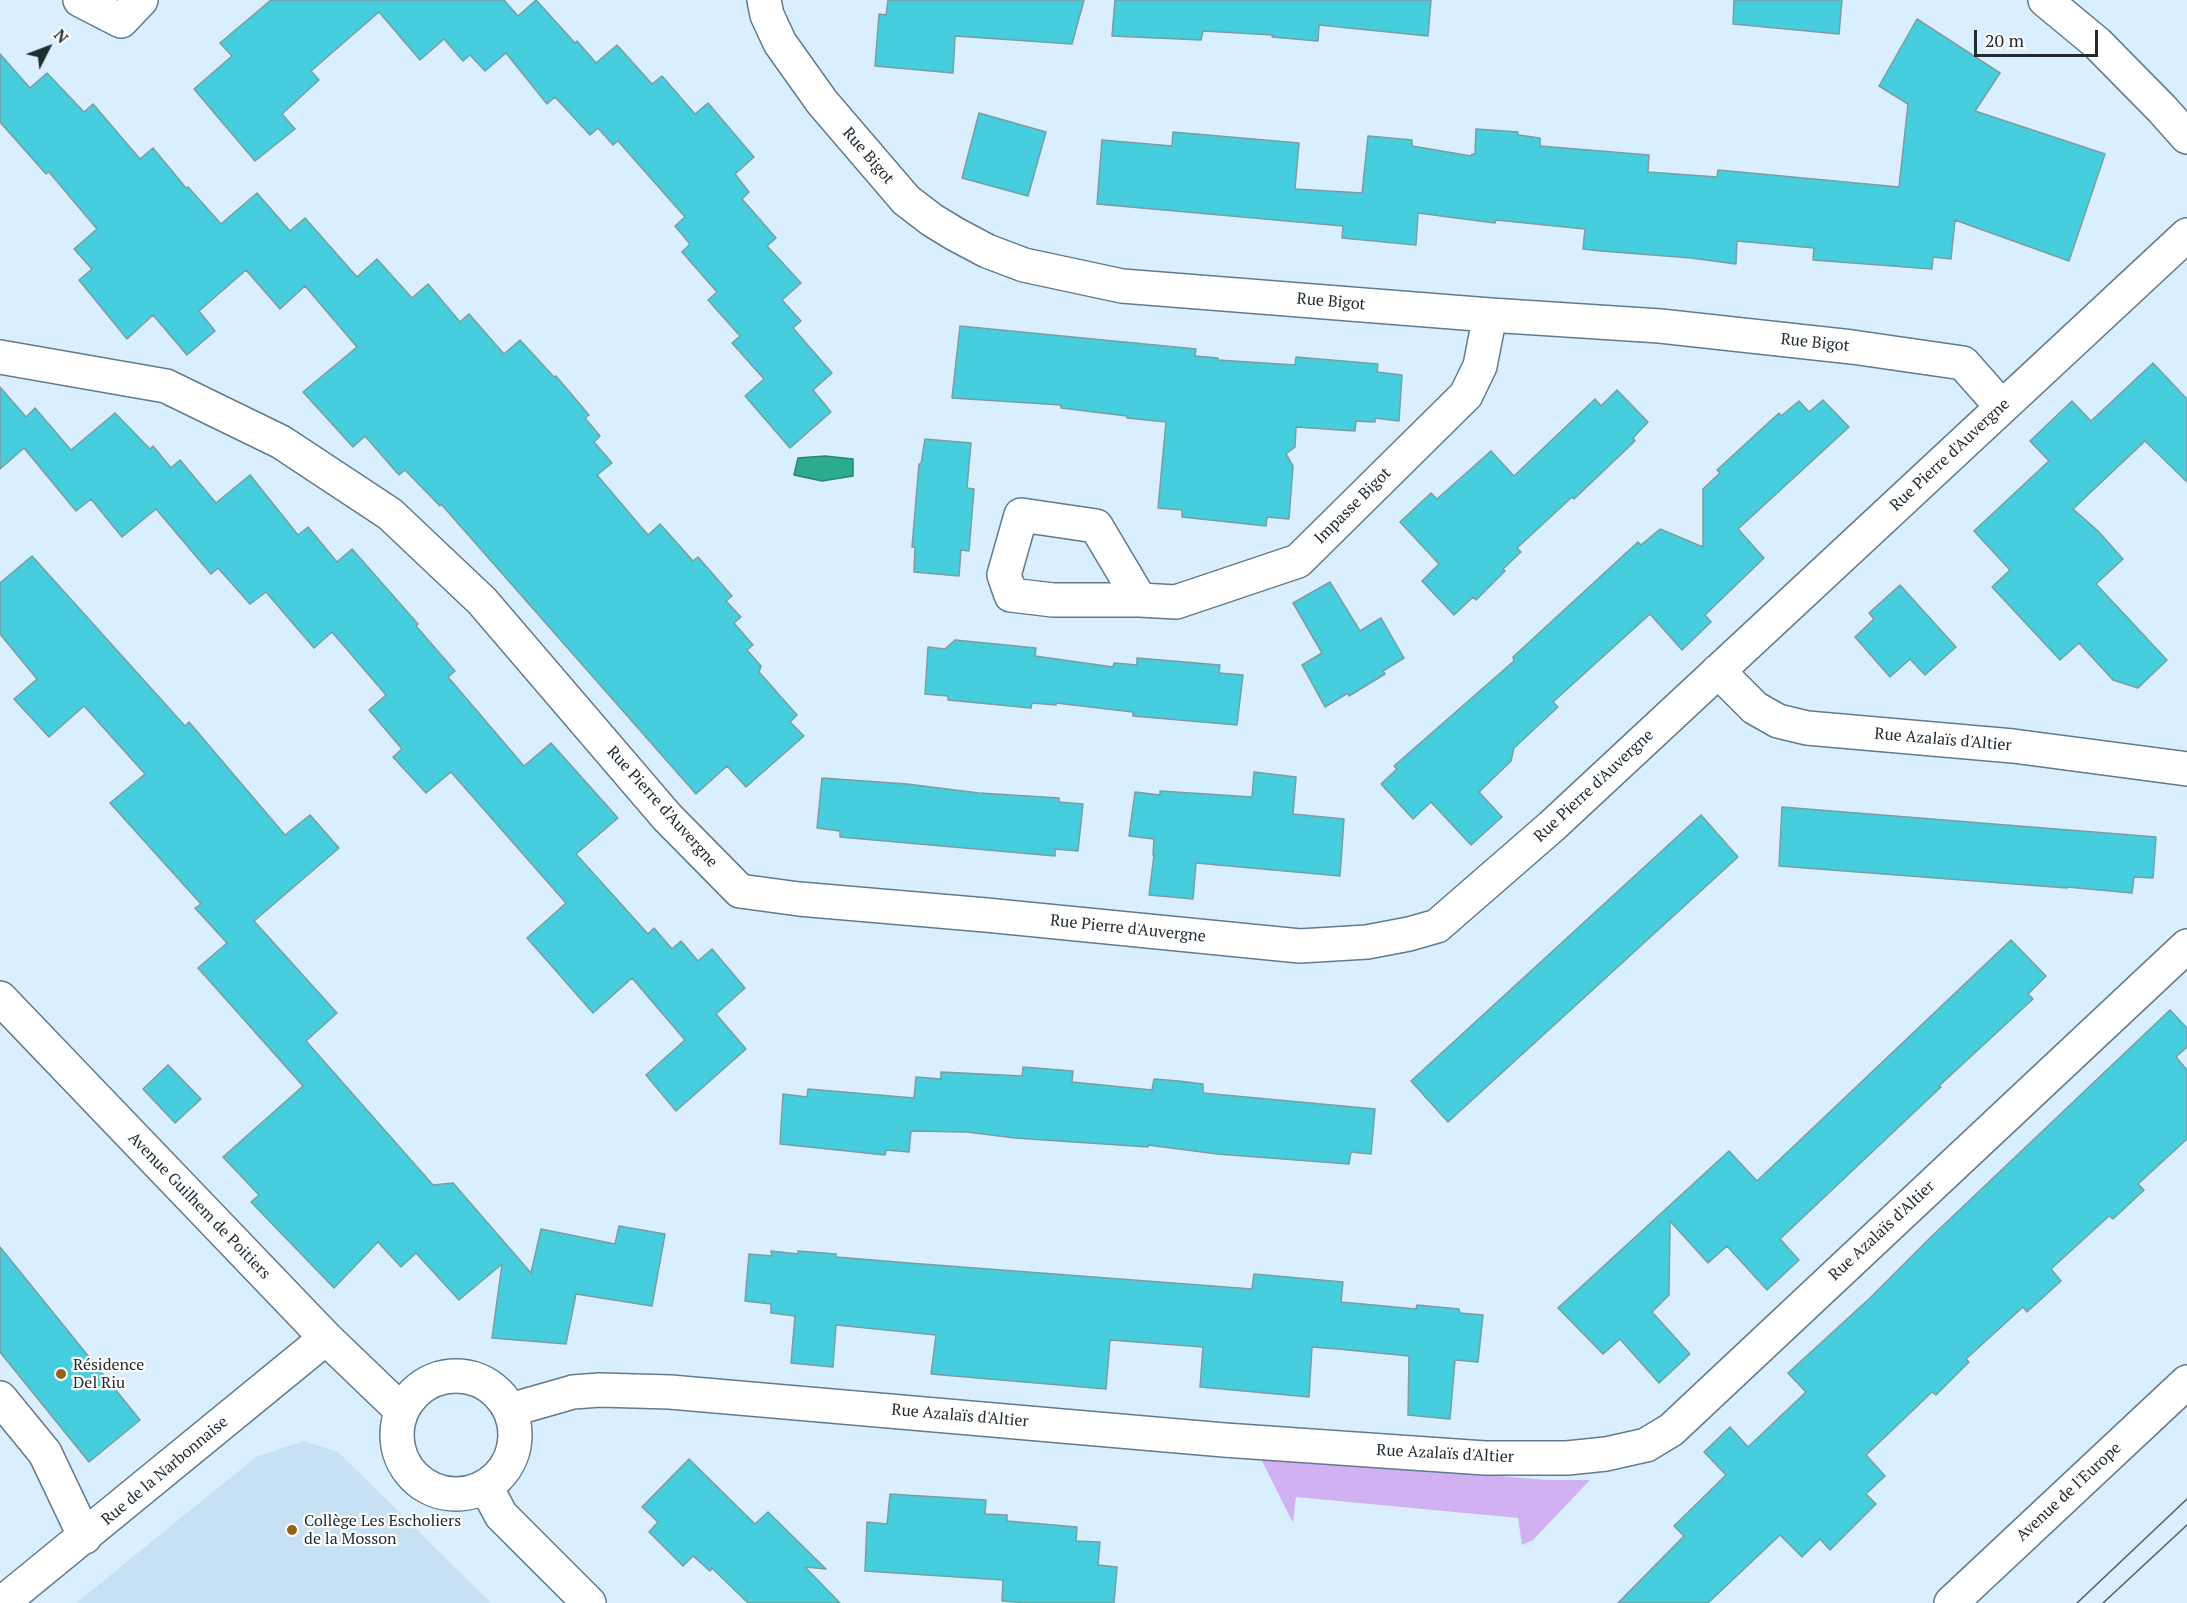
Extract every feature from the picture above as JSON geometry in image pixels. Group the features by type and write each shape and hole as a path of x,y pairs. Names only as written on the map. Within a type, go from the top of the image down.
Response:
{"street":[{"path":"80,0 121,21 141,0"},
{"name":"Rue Bigot","path":"764,0 767,15 780,43 828,110 906,200 932,220 987,251 1024,265 1122,286 1660,326 1852,346 1963,363 2001,407"},
{"path":"2045,0 2097,43 2187,137"},
{"name":"Rue Pierre d'Auvergne","path":"0,357 166,386 281,442 390,514 482,601 667,817 740,891 799,899 1300,946 1367,942 1437,926 1552,826 2187,235"},
{"name":"Impasse Bigot","path":"1140,600 1176,602 1298,561 1466,395 1480,366 1490,315"},
{"name":"Rue Azalaïs d'Altier","path":"1718,671 1755,708 1778,721 1807,728 2013,746 2187,769"},
{"name":"Rue Azalaïs d'Altier","path":"510,1410 573,1392 646,1391 1224,1440 1485,1458 1567,1458 1606,1454 1646,1445 1671,1430 2187,946"},
{"name":"Avenue Guilhem de Poitiers","path":"0,998 326,1338 402,1410"},
{"name":"Rue de la Narbonnaise","path":"2,1603 86,1537 326,1338"},
{"path":"446,1376 465,1376 484,1382 499,1394 510,1410 515,1427 515,1445 510,1461 500,1476 486,1487 468,1493 450,1494 432,1489 416,1479 405,1464 398,1447 396,1429 402,1410 412,1394 427,1383 446,1376"},
{"name":"Avenue de l'Europe","path":"1951,1603 2187,1382"},
{"path":"0,1398 45,1453 86,1537"},
{"path":"486,1487 501,1515 589,1603"}],"shaded area":[{"path":"825,456 853,459 853,476 822,481 794,475 798,458"},
{"name":"Collège Les Escholiers de la Mosson","path":"304,1441 338,1452 491,1603 76,1603 256,1457"},
{"path":"1259,1455 1546,1480 1590,1480 1533,1540 1522,1545 1518,1518 1296,1497 1293,1523"}],"building":[{"path":"271,0 504,0 518,16 536,0 596,63 617,45 652,84 662,76 695,114 708,103 754,157 735,174 749,192 742,199 776,238 767,246 801,283 782,300 801,321 793,328 832,373 813,390 831,412 790,448 745,396 764,379 732,343 740,336 708,300 717,292 682,252 690,244 675,226 685,217 618,141 613,145 598,128 590,135 555,97 547,104 506,53 485,71 470,55 463,61 444,39 420,60 379,12 311,71 319,80 282,114 295,129 255,161 194,89 232,56 220,43"},
{"path":"888,0 1084,0 1072,44 955,36 953,73 875,66 879,14 886,15"},
{"path":"1115,0 1431,0 1428,36 1319,25 1318,41 1272,37 1273,35 1203,31 1201,40 1112,36"},
{"path":"1734,0 1842,0 1839,34 1733,24"},
{"path":"1917,19 2000,73 1975,111 2105,154 2069,261 1955,220 1951,259 1933,257 1932,269 1813,260 1814,248 1737,241 1736,264 1601,251 1583,249 1585,229 1496,220 1495,223 1418,213 1416,245 1342,238 1343,226 1097,204 1102,140 1172,146 1173,132 1299,143 1295,189 1362,193 1368,136 1412,140 1412,146 1471,156 1475,154 1476,129 1518,132 1518,135 1540,138 1540,146 1649,155 1648,172 1717,177 1718,170 1899,187 1908,104 1879,86"},
{"path":"0,54 30,88 47,73 84,112 93,104 140,159 153,148 186,188 188,187 221,224 257,193 290,231 305,218 357,277 377,259 412,298 428,284 460,322 469,314 504,354 520,340 554,377 556,376 589,415 585,418 600,436 594,442 612,463 597,475 648,535 660,524 693,561 698,557 732,596 726,601 741,617 734,623 753,645 747,650 761,666 759,672 797,715 790,722 804,736 746,787 727,766 696,794 441,504 440,506 405,470 399,475 365,436 353,447 303,392 357,347 305,286 280,309 246,270 199,311 215,331 187,355 153,315 127,339 79,280 92,269 74,249 97,229 49,172 46,174 0,122"},
{"path":"979,113 1046,132 1028,196 962,178"},
{"path":"960,326 1196,349 1195,356 1218,358 1218,360 1295,365 1296,357 1378,364 1377,372 1402,375 1399,421 1375,418 1375,422 1356,421 1355,431 1296,427 1295,447 1286,454 1293,466 1289,519 1267,517 1266,526 1182,517 1182,510 1158,508 1166,422 1061,408 1061,405 952,398"},
{"path":"2153,363 2187,399 2187,482 2145,441 2073,509 2098,531 2123,559 2096,584 2167,660 2138,688 2113,680 2079,643 2060,660 1992,587 2010,570 1974,531 2049,461 2030,441 2072,401 2091,421"},
{"path":"0,387 26,417 35,408 71,450 115,413 150,449 153,446 171,468 180,460 216,503 250,475 298,535 308,527 337,562 352,549 418,624 416,626 455,671 448,677 524,766 551,743 618,818 576,854 648,934 654,928 672,949 681,941 698,961 712,949 745,988 716,1014 746,1049 676,1111 646,1075 685,1040 632,978 593,1013 527,938 566,903 451,772 426,793 393,757 402,749 369,710 386,695 332,632 314,648 266,592 250,604 218,568 211,574 156,509 122,537 91,499 76,511 24,448 0,469"},
{"path":"1617,390 1648,422 1633,438 1635,441 1574,499 1572,497 1517,548 1521,552 1503,569 1505,571 1476,600 1473,597 1454,615 1422,581 1439,564 1400,522 1431,493 1437,499 1491,451 1514,476 1595,399 1601,406"},
{"path":"1823,400 1849,427 1738,529 1764,558 1705,615 1711,622 1682,650 1650,614 1553,702 1558,707 1514,748 1511,761 1479,792 1502,817 1471,845 1431,802 1413,819 1381,784 1397,769 1394,766 1514,661 1513,657 1638,542 1641,545 1660,529 1703,547 1703,489 1720,473 1717,470 1779,413 1781,416 1799,401 1809,412"},
{"path":"925,439 971,443 967,488 974,489 969,551 961,550 959,576 914,572 915,547 912,547 919,464 921,464"},
{"path":"32,556 185,726 189,722 285,835 310,815 339,848 254,921 337,1013 306,1041 433,1185 453,1183 531,1273 541,1229 615,1244 619,1226 665,1234 652,1306 576,1294 566,1344 492,1338 502,1264 459,1300 416,1253 401,1267 378,1242 334,1288 251,1202 259,1195 223,1157 303,1086 198,968 227,943 195,908 201,904 110,803 145,774 84,706 49,737 14,699 37,679 0,634 0,583"},
{"path":"1330,582 1360,631 1381,618 1404,658 1383,671 1385,674 1349,696 1348,693 1325,707 1302,665 1322,653 1293,603"},
{"path":"1900,585 1956,647 1925,675 1910,659 1890,677 1855,637 1874,619 1869,613"},
{"path":"955,640 1036,648 1035,656 1113,667 1114,663 1137,665 1137,658 1220,665 1219,673 1243,675 1237,725 1133,716 1133,712 1056,703 1056,705 1032,703 1031,708 948,700 948,696 925,694 928,647 945,649"},
{"path":"1254,772 1296,777 1293,814 1344,819 1340,876 1196,863 1193,899 1149,895 1154,839 1129,836 1135,792 1160,795 1160,791 1252,797"},
{"path":"822,778 1059,798 1059,802 1083,804 1078,851 1055,849 1055,856 840,837 840,831 817,828"},
{"path":"1782,807 2156,837 2153,878 2134,877 2132,893 1779,866"},
{"path":"1701,815 1738,857 1448,1122 1411,1081"},
{"path":"2011,940 2046,976 2028,994 2033,999 1780,1239 1799,1260 1767,1290 1727,1246 1708,1263 1670,1221 1669,1295 1652,1312 1690,1354 1659,1383 1620,1339 1603,1354 1558,1308 1729,1151 1757,1181"},
{"path":"2170,1010 2187,1028 2187,1047 2176,1057 2187,1070 2187,1139 2138,1184 2144,1190 2113,1219 2109,1216 2051,1269 2061,1281 2027,1312 2023,1307 1966,1359 1969,1362 1936,1395 1932,1392 1866,1455 1885,1476 1866,1494 1876,1504 1830,1550 1820,1539 1802,1557 1780,1535 1708,1603 1618,1603 1684,1536 1674,1526 1726,1475 1704,1452 1730,1427 1748,1447 1806,1392 1788,1373 1870,1298"},
{"path":"168,1065 201,1099 175,1123 143,1089"},
{"path":"1023,1067 1073,1071 1072,1082 1152,1090 1154,1079 1179,1081 1203,1084 1203,1093 1375,1109 1371,1154 1351,1152 1349,1164 1217,1154 1148,1145 1148,1147 1015,1138 967,1132 911,1131 909,1152 886,1150 885,1155 780,1144 783,1094 807,1097 808,1089 914,1098 916,1077 941,1079 941,1072 1022,1076"},
{"name":"Résidence Del Riu","path":"0,1247 140,1420 89,1462 0,1352"},
{"path":"771,1251 836,1254 836,1257 1252,1289 1254,1274 1343,1282 1341,1302 1416,1309 1417,1305 1459,1309 1460,1313 1483,1315 1478,1362 1455,1360 1450,1419 1408,1415 1409,1356 1338,1349 1312,1347 1309,1397 1200,1387 1203,1347 1110,1340 1106,1389 931,1374 936,1335 836,1325 833,1367 791,1363 795,1316 771,1313 771,1304 745,1301 749,1254 772,1256"},
{"path":"689,1459 755,1524 768,1512 826,1569 805,1567 840,1603 748,1603 712,1568 710,1571 693,1556 683,1566 649,1532 658,1522 642,1507"},
{"path":"890,1494 986,1500 985,1514 1007,1515 1007,1521 1077,1527 1076,1541 1100,1542 1098,1565 1117,1567 1114,1603 1002,1601 1003,1580 865,1571 867,1522 887,1524"}],"tram line":[{"path":"2077,1603 2187,1499"},
{"path":"2103,1603 2187,1525"}],"place":[{"name":"Résidence Del Riu","path":"61,1374"},
{"name":"Collège Les Escholiers de la Mosson","path":"292,1530"}]}
